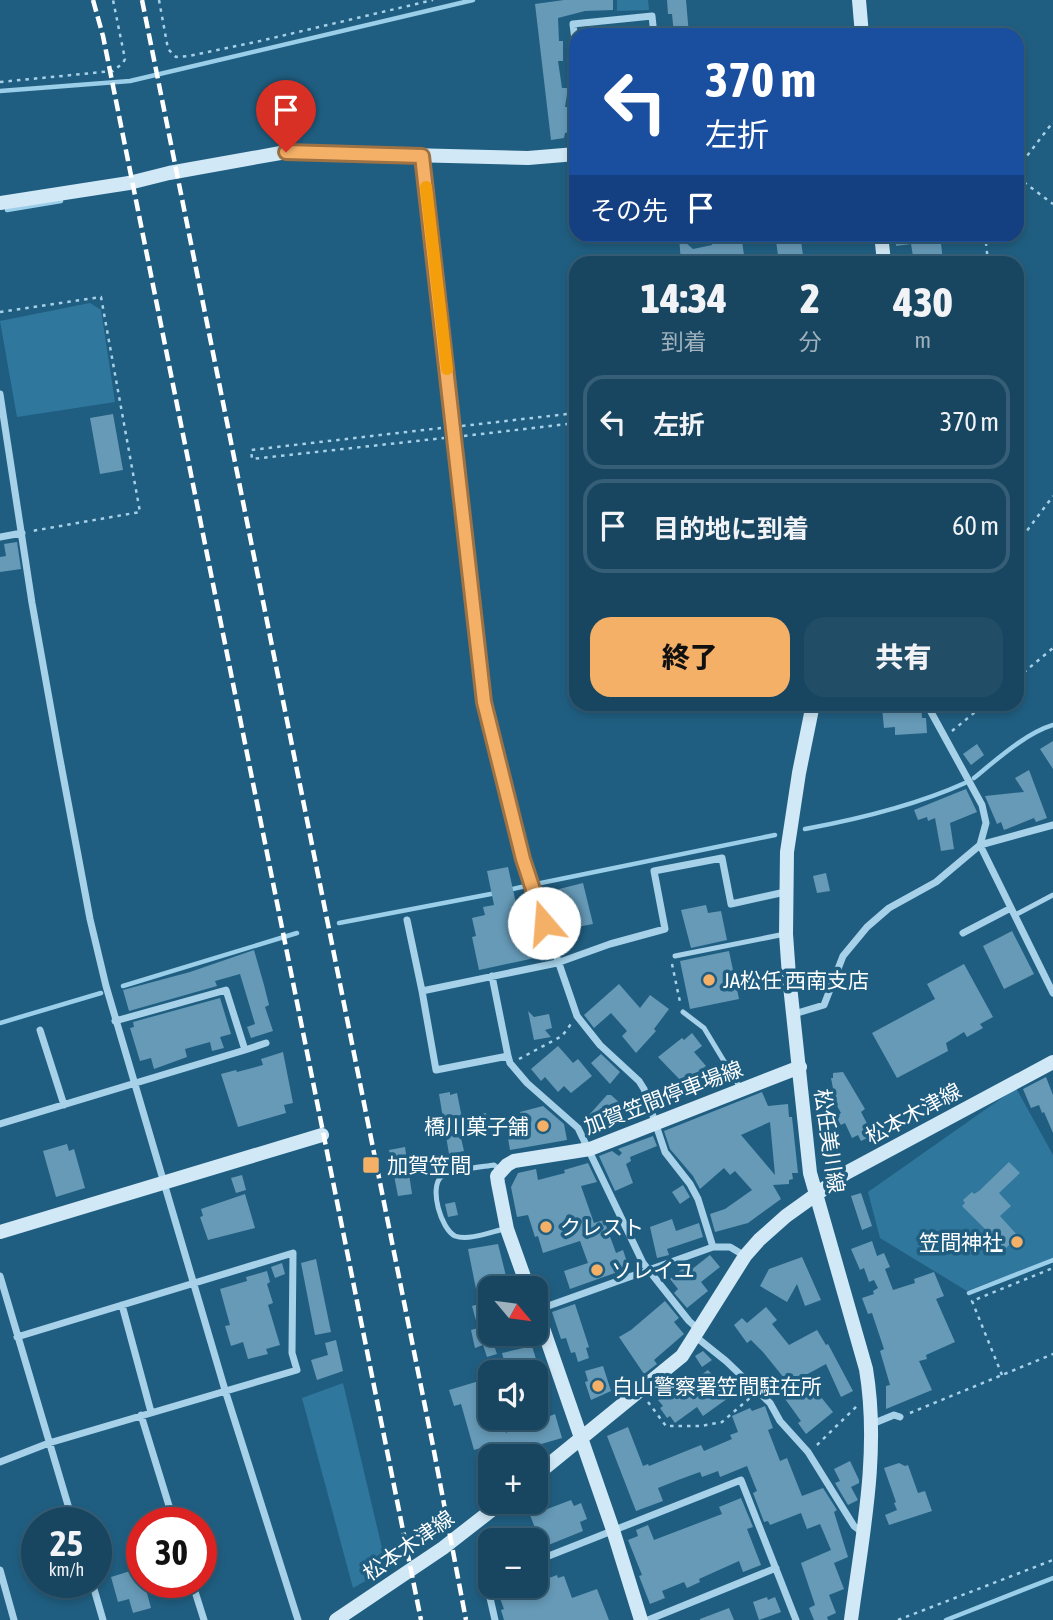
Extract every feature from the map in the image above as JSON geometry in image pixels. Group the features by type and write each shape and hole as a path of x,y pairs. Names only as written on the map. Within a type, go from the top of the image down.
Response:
{"main road":[{"path":"859,0 861,28"},
{"path":"0,203 129,183 286,152 528,158 569,155"},
{"name":"松任美川線","path":"812,711 787,852 786,934 810,1173 851,1314 870,1395 870,1477 851,1620"},
{"name":"松本木津線","path":"548,1465 682,1356 745,1256 772,1227 853,1170 1053,1062"},
{"name":"加賀笠間停車場線","path":"501,1170 514,1161 590,1149 800,1067"},
{"path":"0,1232 322,1135"},
{"path":"501,1170 497,1176 507,1229 524,1276"},
{"path":"548,1343 613,1530 641,1620"},
{"name":"松本木津線","path":"336,1620 443,1548 487,1514"}],"street":[{"path":"574,28 573,24 652,16 653,28"},
{"path":"422,156 484,702 523,859 576,1016 600,1045 639,1081 644,1089 665,1152 698,1199 713,1247"},
{"path":"0,394 90,919 115,1021 225,1390 298,1620"},
{"path":"0,537 22,533"},
{"path":"931,711 982,805 986,823 980,845 1053,993"},
{"path":"794,1014 824,1005 843,956 867,927 898,901 936,882 980,845 1053,825"},
{"path":"422,991 557,963 610,944 665,929 654,872 722,858 731,904 785,892"},
{"path":"963,933 1013,911"},
{"path":"407,919 436,1070 509,1060"},
{"path":"492,976 509,1060 527,1083 578,1128 648,1270 698,1334 770,1403 854,1526 863,1533"},
{"path":"115,1021 226,990 244,1050"},
{"path":"40,1030 64,1105"},
{"path":"0,1124 266,1043"},
{"path":"548,1305 713,1247 730,1247 745,1256"},
{"path":"0,1462 49,1443 297,1370 292,1353 293,1253 18,1337"},
{"path":"0,1276 68,1507"},
{"path":"122,1305 151,1412"},
{"path":"141,1415 169,1507"},
{"path":"872,1424 894,1415 901,1417"},
{"path":"548,1556 741,1480 796,1620"},
{"path":"648,1620 776,1568"},
{"path":"0,1570 14,1620"},
{"path":"97,1598 103,1620"},
{"path":"197,1598 204,1620"},
{"path":"490,1598 495,1620"}],"lane":[{"path":"1013,911 1053,895"},
{"path":"675,956 786,934"},
{"path":"683,1013 704,1028 739,1086"},
{"path":"501,1170 495,1165 446,1174 438,1180 436,1189 441,1220 445,1228 456,1236 507,1229"}],"path":[{"path":"0,82 113,71 125,58 113,0"},
{"path":"160,1 168,50 176,57 260,41 433,0"},
{"path":"1024,160 1053,122"},
{"path":"1024,182 1053,204"},
{"path":"0,312 101,297 140,512 22,533"},
{"path":"569,414 251,450 252,459 569,424"},
{"path":"1024,535 1053,496"},
{"path":"1024,672 1053,648"},
{"path":"944,737 976,711"},
{"path":"675,956 671,961 683,1013"},
{"path":"509,1060 562,1036 576,1016"},
{"path":"1002,1375 972,1301 1053,1268"},
{"path":"901,1417 1053,1354"},
{"path":"640,1392 666,1426 680,1428 722,1422 759,1390"},
{"path":"803,1448 817,1445 870,1395"},
{"path":"898,1620 1053,1560"}],"shaded area":[{"path":"617,0 648,0 649,10 617,11"},
{"path":"90,303 101,310 115,402 17,417 0,321"},
{"path":"1016,1088 1053,1155 1053,1258 967,1291 880,1238 868,1192"},
{"path":"343,1383 387,1569 353,1588 302,1398"}],"building":[{"path":"564,0 613,0 613,10 585,11 558,18 559,41 563,41 563,61 558,61 562,88 568,88 565,107 568,107 569,132 565,133 564,138 551,140 535,4"},
{"path":"667,0 686,0 688,28 673,28 672,14 668,14"},
{"path":"679,242 685,242 693,249 712,245 713,242 742,242 744,256 681,256"},
{"path":"776,242 801,242 803,256 778,256"},
{"path":"896,242 941,242 942,256 913,256 911,244 896,246"},
{"path":"113,414 123,470 100,474 90,418"},
{"path":"17,542 21,569 0,572 0,557 6,556 4,544"},
{"path":"882,711 922,711 922,718 926,718 927,733 895,735 895,727 884,728"},
{"path":"1053,741 1053,769 1040,749"},
{"path":"977,744 984,755 971,765 963,754"},
{"path":"1029,770 1047,818 1036,822 1034,818 1004,830 1001,822 997,824 985,796 1024,792 1015,778"},
{"path":"966,789 977,812 950,823 954,849 941,851 935,818 928,821 927,817 918,820 914,810"},
{"path":"508,867 529,947 546,943 549,955 479,970 472,937 476,936 472,918 485,915 483,907 494,905 487,871"},
{"path":"826,873 830,891 817,893 813,876"},
{"path":"583,883 593,924 577,927 578,934 557,939 548,913 559,911 555,890"},
{"path":"706,905 708,913 721,911 727,940 691,948 681,910"},
{"path":"1012,931 1034,974 1004,989 983,946"},
{"path":"254,950 269,1005 265,1007 273,1031 251,1038 247,1027 255,1024 240,974 215,981 217,986 129,1011 123,990 190,972"},
{"name":"JA松任 西南支店","path":"729,951 739,999 690,1009 680,961"},
{"path":"964,964 993,1017 980,1024 983,1028 967,1037 964,1032 946,1043 948,1051 897,1078 872,1033 935,999 927,984"},
{"path":"619,984 640,1008 650,995 669,1009 654,1029 656,1031 636,1053 622,1036 627,1031 611,1013 594,1028 584,1015"},
{"path":"220,998 231,1034 220,1037 224,1048 212,1051 210,1042 185,1049 187,1057 154,1069 151,1058 140,1061 130,1028 134,1027 133,1022"},
{"path":"528,1011 534,1017 549,1014 552,1028 545,1030 551,1037 534,1040"},
{"path":"692,1033 702,1046 694,1052 706,1066 684,1084 658,1057"},
{"path":"558,1046 573,1063 578,1059 592,1076 571,1093 564,1086 558,1092 545,1077 541,1081 531,1069"},
{"path":"283,1052 293,1103 284,1105 286,1113 238,1127 221,1074 263,1065 261,1059"},
{"path":"601,1054 620,1072 610,1084 591,1063"},
{"path":"843,1072 865,1109 861,1112 873,1135 861,1141 858,1135 852,1138 845,1123 841,1125 835,1117 841,1113 836,1104 831,1078 833,1073"},
{"path":"1046,1077 1053,1095 1053,1133 1044,1112 1042,1113 1039,1105 1031,1108 1023,1089"},
{"path":"450,1092 450,1095 457,1093 462,1118 486,1113 489,1130 461,1138 464,1151 449,1154 439,1094"},
{"path":"762,1092 768,1106 788,1104 798,1173 792,1173 793,1179 789,1180 789,1184 773,1185 781,1199 748,1223 715,1232 710,1214 725,1209 752,1190 735,1171 730,1175 724,1168 700,1189 693,1176 670,1149 664,1131","holes":["770,1122 775,1175 741,1135"]},
{"path":"607,1095 611,1095 623,1106 602,1130 589,1115"},
{"path":"543,1106 564,1124 567,1140 510,1150 505,1120 521,1117 520,1112"},
{"path":"653,1136 657,1146 630,1157 631,1161 626,1164 633,1183 615,1191 599,1156 612,1151 619,1156 622,1153 618,1149"},
{"path":"67,1144 69,1151 74,1149 85,1188 56,1197 43,1151"},
{"path":"405,1147 412,1194 398,1196 389,1150"},
{"path":"1009,1162 1020,1173 999,1193 1011,1206 1000,1216 1018,1236 1005,1249 962,1206 965,1203 963,1200 972,1192 974,1194 979,1191"},
{"path":"588,1163 597,1182 581,1186 594,1223 604,1220 616,1253 623,1250 629,1268 570,1289 564,1271 588,1263 580,1241 543,1253 528,1215 517,1217 511,1187 518,1173 536,1169 538,1180"},
{"path":"242,1175 246,1190 236,1193 231,1178"},
{"path":"683,1185 690,1197 680,1204 672,1192"},
{"path":"861,1193 872,1226 862,1230 851,1196"},
{"path":"245,1194 255,1228 208,1240 200,1217 203,1216 201,1209"},
{"path":"455,1202 458,1215 448,1217 445,1204"},
{"path":"672,1219 676,1231 699,1223 703,1237 667,1249 669,1255 657,1258 650,1227"},
{"path":"872,1241 877,1256 884,1253 890,1267 885,1269 893,1290 915,1283 914,1279 934,1272 944,1296 936,1299 955,1342 919,1361 932,1390 886,1409 886,1386 890,1385 880,1351 884,1349 872,1313 868,1314 862,1298 874,1294 873,1291 878,1288 874,1280 869,1282 864,1268 860,1270 851,1249"},
{"path":"498,1244 506,1276 478,1276 478,1299 468,1249"},
{"path":"710,1255 720,1267 701,1282 708,1291 687,1308 674,1293 678,1289 670,1279 687,1265 691,1270"},
{"path":"802,1257 821,1300 805,1306 797,1284 787,1302 760,1286 769,1269"},
{"path":"316,1259 331,1332 315,1335 301,1263"},
{"path":"282,1263 285,1274 275,1278 271,1267"},
{"path":"267,1271 270,1282 267,1284 273,1303 268,1305 280,1345 266,1349 268,1354 248,1359 243,1342 231,1346 225,1326 230,1325 220,1289 247,1281 246,1277"},
{"path":"665,1301 679,1318 674,1322 684,1334 654,1360 657,1364 644,1374 619,1337"},
{"path":"478,1304 478,1328 472,1306"},
{"path":"575,1304 589,1347 586,1348 589,1358 578,1362 575,1352 571,1353 566,1338 561,1339 552,1312"},
{"path":"766,1307 777,1320 772,1324 789,1345 817,1330 826,1345 828,1344 853,1391 841,1397 826,1364 804,1376 833,1412 806,1434 798,1423 801,1421 775,1385 784,1378 751,1340 747,1343 734,1325 742,1318 747,1323"},
{"path":"478,1328 478,1346 480,1346 475,1348 471,1330"},
{"path":"336,1340 343,1371 317,1380 311,1360 328,1355 325,1343"},
{"path":"483,1346 494,1346 497,1354 487,1357"},
{"path":"532,1346 536,1360 504,1360 502,1353"},
{"path":"703,1351 712,1360 702,1367 695,1356"},
{"name":"白山警察署笠間駐在所","path":"603,1366 611,1391 591,1400 585,1382 588,1381 585,1371"},
{"path":"708,1370 731,1396 703,1416 697,1407 675,1423 670,1416 667,1418 658,1400 672,1390 675,1394"},
{"path":"478,1381 478,1430 505,1430 506,1433 510,1430 548,1430 548,1409 550,1416 555,1414 562,1438 541,1444 478,1444 478,1449 474,1450 461,1404 454,1406 449,1390"},
{"path":"765,1406 773,1428 768,1430 780,1461 787,1458 802,1496 823,1488 837,1510 834,1512 848,1557 834,1563 844,1589 829,1595 836,1613 827,1617 828,1620 814,1620 809,1608 815,1605 801,1563 831,1550 820,1524 807,1529 801,1513 770,1525 768,1521 764,1522 753,1493 757,1491 747,1466 720,1477 718,1471 702,1477 700,1472 658,1488 663,1501 636,1511 607,1436 628,1427 643,1466 649,1466 701,1445 704,1451 732,1439 730,1435 738,1432 732,1416 750,1408 752,1411"},
{"path":"850,1461 859,1483 851,1487 858,1500 848,1505 835,1483 840,1481 834,1469"},
{"path":"899,1463 908,1465 918,1493 925,1491 932,1511 889,1525 885,1515 897,1510 884,1468"},
{"path":"741,1498 753,1527 747,1529 761,1565 743,1572 739,1561 699,1579 700,1582 687,1588 684,1582 662,1591 665,1598 650,1604 628,1540 638,1536 636,1530 648,1525 654,1540 722,1514 719,1507"},
{"path":"571,1500 574,1506 581,1503 587,1519 580,1522 583,1531 548,1545 548,1528 535,1528 530,1514 548,1514 548,1509"},
{"path":"126,1572 126,1598 148,1598 151,1608 133,1613 129,1599 118,1602 112,1577"},
{"path":"564,1576 572,1598 597,1589 609,1620 504,1620 500,1598 548,1598 548,1578"},
{"path":"767,1597 768,1600 775,1597 781,1612 759,1620 753,1602"},
{"path":"729,1608 734,1620 700,1620 700,1619"}],"waterway":[{"path":"0,91 130,81 473,0"},
{"path":"7,210 61,201"},
{"path":"974,778 1022,741 1053,725"},
{"path":"805,829 886,811 965,783"},
{"path":"536,884 775,835"},
{"path":"508,890 526,886"},
{"path":"339,923 496,893"},
{"path":"123,986 297,933"},
{"path":"0,1023 101,993"},
{"path":"969,1293 1053,1260"},
{"path":"946,1620 1053,1578"}],"railway":[{"path":"93,0 103,36 421,1620"},
{"path":"142,0 466,1620"}],"slow traffic":[{"path":"426,187 447,369"}],"place":[{"name":"JA松任 西南支店","path":"709,980"},
{"name":"橋川菓子舗","path":"543,1126"},
{"name":"加賀笠間","path":"371,1165"},
{"name":"クレスト","path":"546,1227"},
{"name":"笠間神社","path":"1017,1242"},
{"name":"ソレイユ","path":"597,1270"},
{"name":"白山警察署笠間駐在所","path":"598,1386"}],"route":[{"path":"286,152 422,156 484,702 523,859 544,923"}]}
